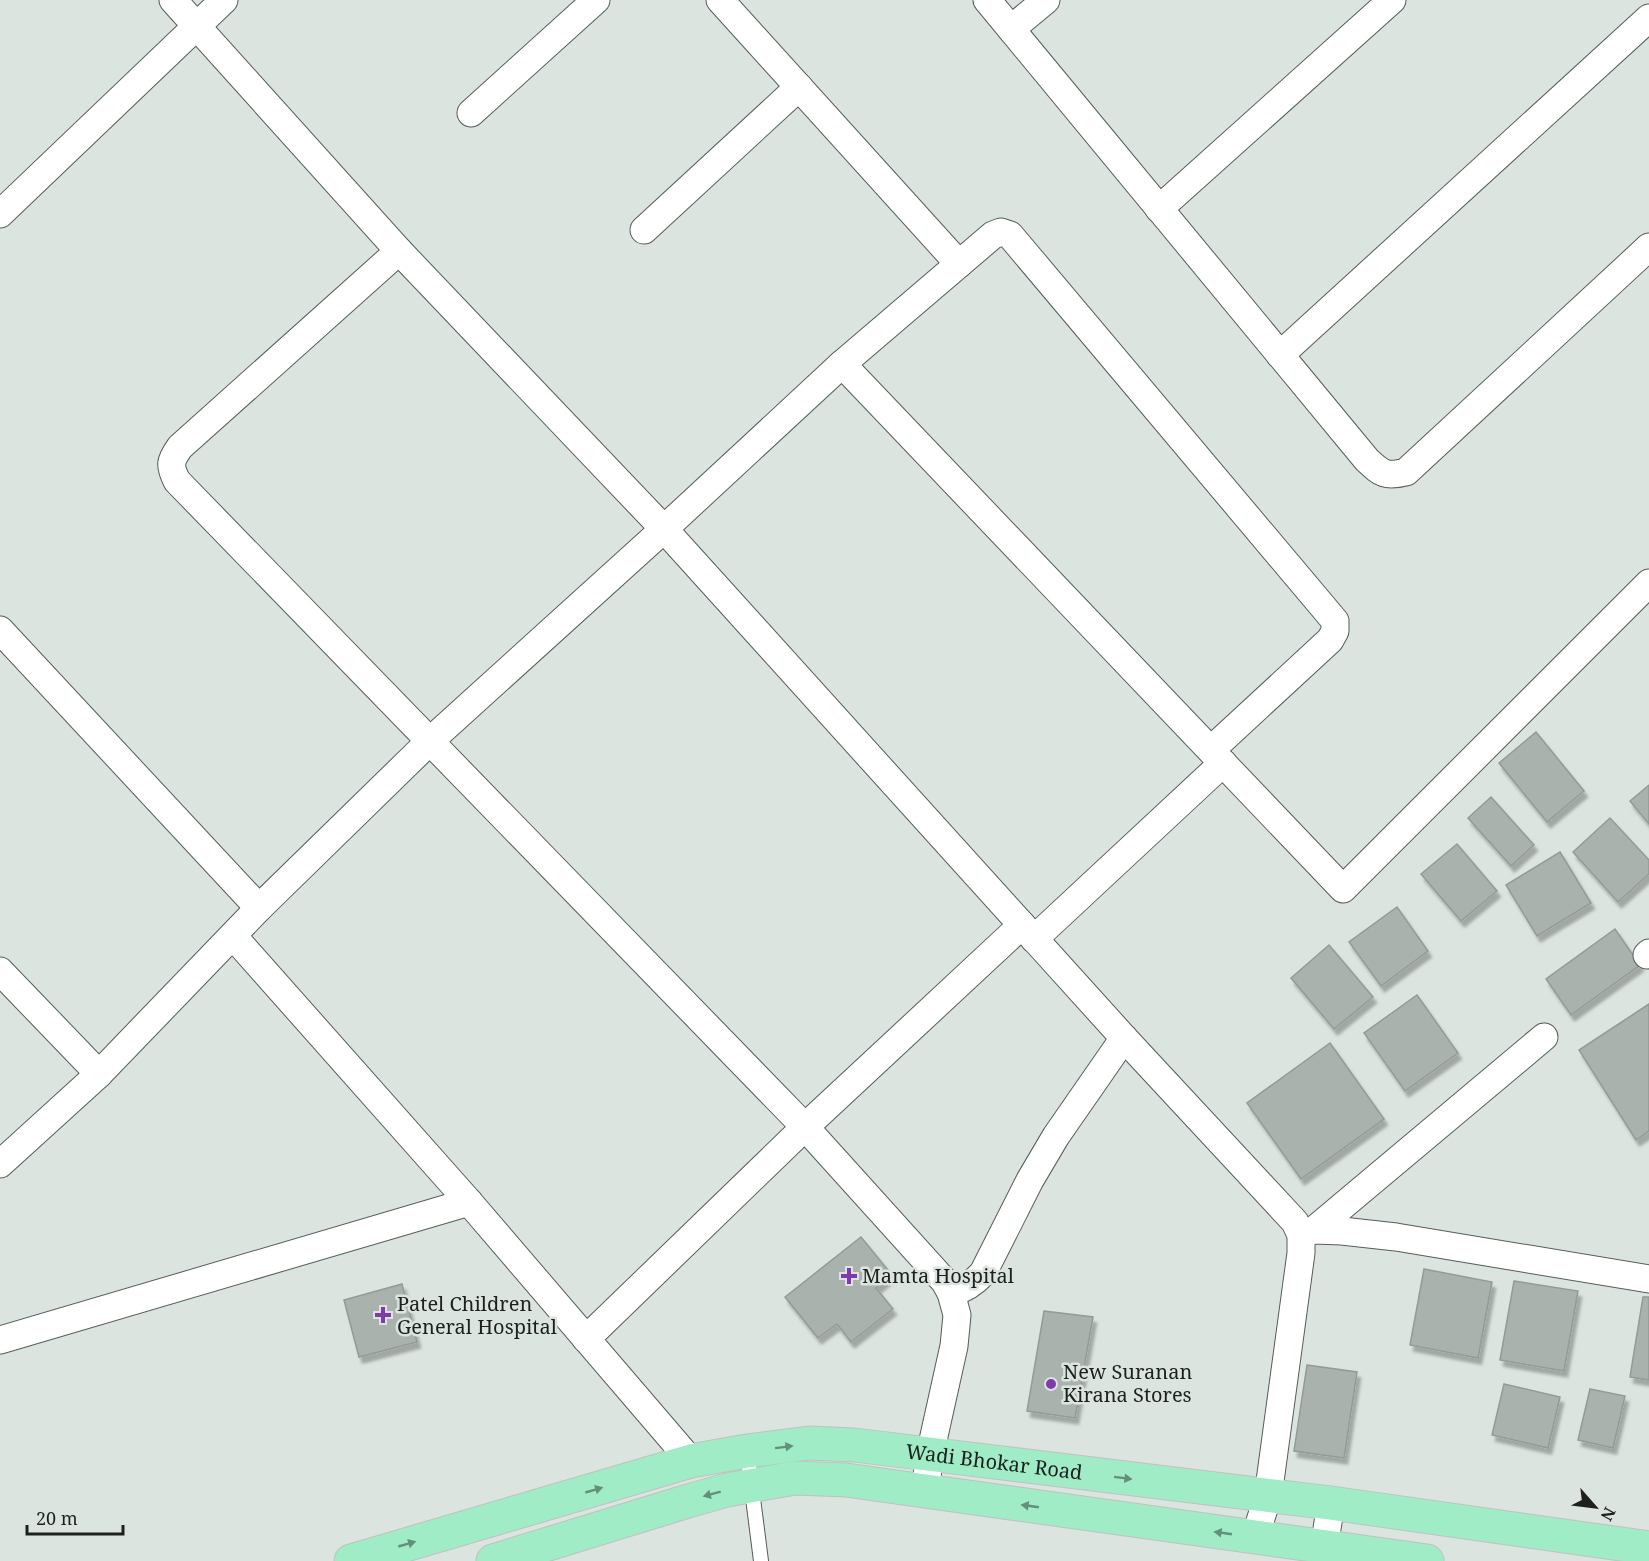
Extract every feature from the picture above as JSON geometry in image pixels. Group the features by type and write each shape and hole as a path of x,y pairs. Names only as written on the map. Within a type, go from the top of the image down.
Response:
{"main road":[{"name":"Wadi Bhokar Road","path":"351,1561 691,1461 809,1443 854,1445 1331,1503 1649,1548"},
{"name":"Wadi Bhokar Road","path":"493,1561 688,1501 751,1486 795,1479 846,1480 1255,1537 1323,1554 1427,1561"}],"street":[{"path":"173,0 399,251 664,529 1124,1038 1307,1233 1342,1231 1396,1237 1649,1279"},
{"path":"0,214 224,0"},
{"path":"471,113 596,0"},
{"path":"720,0 959,264"},
{"path":"987,0 1367,460 1381,472 1392,476 1406,472 1649,247"},
{"path":"1011,29 1046,0"},
{"path":"1159,209 1392,0"},
{"path":"1280,355 1649,18"},
{"path":"644,230 799,87"},
{"path":"0,1164 99,1074 259,908 430,741 842,364 993,235 1001,232 1010,235 1335,621 1335,631 1330,640 1217,757 1028,932 805,1127 586,1339"},
{"path":"399,251 180,447 172,458 171,469 177,481 805,1127 945,1281 957,1316 954,1346 930,1454 926,1491"},
{"path":"842,364 1342,889 1648,586"},
{"path":"0,630 259,908"},
{"path":"233,936 469,1202 691,1461"},
{"path":"0,971 99,1074"},
{"path":"1255,1537 1268,1496 1301,1252 1307,1233 1544,1036"},
{"path":"951,1293 964,1289 983,1273 1035,1171 1056,1136 1124,1038"},
{"path":"0,1340 469,1202"},
{"path":"1323,1554 1331,1503"}],"lane":[{"path":"747,1451 761,1561"}],"building":[{"path":"1536,732 1584,791 1547,822 1499,763"},
{"path":"1649,785 1649,824 1630,801"},
{"path":"1491,797 1534,845 1511,866 1468,818"},
{"path":"1610,818 1649,860 1649,874 1618,902 1573,852"},
{"path":"1457,844 1497,891 1461,921 1421,874"},
{"path":"1560,852 1591,903 1537,936 1506,885"},
{"path":"1397,907 1428,951 1381,986 1349,942"},
{"path":"1615,929 1640,965 1571,1015 1546,979"},
{"path":"1329,945 1373,997 1334,1029 1291,978"},
{"path":"1417,995 1458,1053 1405,1091 1364,1033"},
{"path":"1649,1004 1649,1131 1636,1140 1579,1050"},
{"path":"1330,1043 1384,1119 1301,1179 1247,1103"},
{"path":"861,1237 892,1275 876,1288 893,1309 851,1342 837,1324 818,1338 785,1297"},
{"path":"1424,1269 1492,1282 1478,1358 1410,1345"},
{"path":"1514,1281 1578,1291 1564,1371 1500,1360"},
{"path":"402,1284 417,1342 359,1357 344,1300"},
{"path":"1643,1297 1649,1297 1649,1380 1630,1377"},
{"path":"1044,1311 1093,1317 1075,1418 1027,1411"},
{"path":"1307,1365 1357,1372 1344,1458 1294,1451"},
{"path":"1504,1384 1560,1397 1548,1448 1492,1435"},
{"path":"1590,1389 1625,1396 1613,1448 1578,1440"}],"place":[{"name":"Mamta Hospital","path":"849,1276"},
{"name":"Patel Children General Hospital","path":"383,1315"},
{"name":"New Suranan Kirana Stores","path":"1051,1384"}]}
